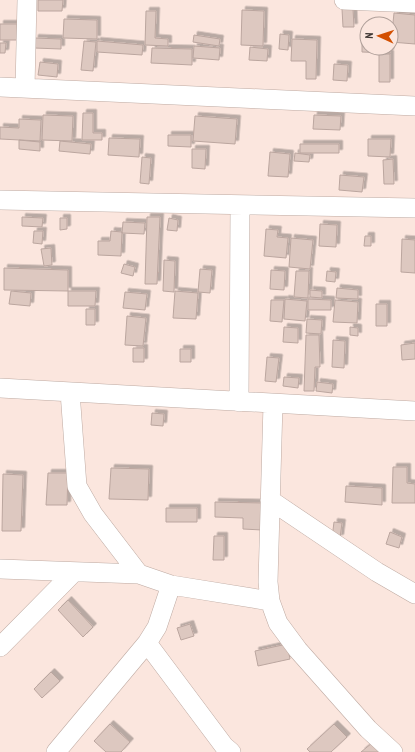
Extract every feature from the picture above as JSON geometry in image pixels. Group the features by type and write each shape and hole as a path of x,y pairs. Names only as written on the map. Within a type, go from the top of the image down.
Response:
{"street":[{"path":"25,88 27,0"},
{"path":"344,0 415,3"},
{"path":"0,87 415,106"},
{"path":"0,200 415,208"},
{"path":"239,402 240,205"},
{"path":"0,388 273,404 415,410"},
{"path":"70,392 77,486 92,514 139,574"},
{"path":"273,404 268,582 270,601 278,623 298,650 368,729 393,752"},
{"path":"270,500 377,572 415,594"},
{"path":"0,569 139,574 171,585 270,601"},
{"path":"0,647 74,572"},
{"path":"56,752 147,643 157,627 171,585"},
{"path":"147,643 224,746 231,752"}],"building":[{"path":"38,0 63,0 62,11 38,11"},
{"path":"342,9 353,9 354,27 343,27"},
{"path":"242,10 264,11 263,46 241,45"},
{"path":"146,11 156,11 155,38 168,39 168,46 145,45"},
{"path":"394,13 415,15 415,44 399,43 399,16 394,16"},
{"path":"64,19 97,20 97,39 63,38"},
{"path":"0,24 17,24 17,40 0,40"},
{"path":"280,34 289,35 288,50 279,49"},
{"path":"194,35 220,39 219,46 193,42"},
{"path":"35,38 61,39 61,49 34,48"},
{"path":"292,39 317,40 316,79 306,79 306,61 291,61"},
{"path":"84,41 96,42 93,71 81,70"},
{"path":"97,41 143,45 142,55 97,52"},
{"path":"0,43 6,43 5,53 0,53"},
{"path":"194,46 220,48 219,60 193,58"},
{"path":"250,47 268,49 267,61 249,60"},
{"path":"152,48 192,49 192,65 151,63"},
{"path":"379,56 390,56 390,82 379,82"},
{"path":"40,62 58,64 57,77 38,75"},
{"path":"334,64 348,65 347,81 333,80"},
{"path":"83,113 93,113 93,133 102,133 102,140 82,140"},
{"path":"43,115 73,116 72,141 42,140"},
{"path":"314,115 341,116 340,130 313,129"},
{"path":"195,116 237,119 235,144 193,141"},
{"path":"19,119 41,120 40,141 0,139 0,127 19,128"},
{"path":"168,135 191,135 191,147 168,146"},
{"path":"109,138 140,139 139,157 108,155"},
{"path":"368,139 391,139 390,157 368,156"},
{"path":"19,140 40,142 40,151 19,149"},
{"path":"60,141 91,144 90,154 59,151"},
{"path":"300,144 339,144 339,153 300,153"},
{"path":"192,149 206,149 205,169 192,168"},
{"path":"270,152 290,154 288,177 268,176"},
{"path":"295,153 310,155 309,162 294,161"},
{"path":"142,157 151,158 149,184 140,183"},
{"path":"393,159 394,184 384,184 383,160"},
{"path":"340,175 364,177 362,192 339,190"},
{"path":"22,217 43,218 42,227 22,226"},
{"path":"147,217 160,217 157,284 145,284"},
{"path":"60,218 67,218 67,229 60,230"},
{"path":"169,218 178,220 177,231 167,230"},
{"path":"123,222 145,223 144,234 122,233"},
{"path":"320,224 337,225 336,247 319,246"},
{"path":"266,229 278,230 277,237 288,238 286,258 264,256"},
{"path":"34,231 43,231 42,244 33,243"},
{"path":"111,231 122,232 121,256 98,255 98,241 110,241"},
{"path":"365,236 371,236 371,246 364,246"},
{"path":"291,238 313,240 310,269 289,267"},
{"path":"402,239 415,240 415,273 401,272"},
{"path":"51,248 52,265 44,266 41,249"},
{"path":"164,260 175,261 174,292 163,291"},
{"path":"124,264 135,267 133,276 121,273"},
{"path":"4,268 68,270 68,291 4,290"},
{"path":"200,269 212,270 210,293 198,292"},
{"path":"271,270 285,271 284,290 270,289"},
{"path":"296,271 309,271 308,298 294,297"},
{"path":"327,271 336,272 335,282 326,281"},
{"path":"337,288 358,290 358,299 336,298"},
{"path":"310,290 322,291 322,298 310,297"},
{"path":"11,291 31,293 30,306 9,304"},
{"path":"68,291 96,291 95,306 68,306"},
{"path":"175,291 198,293 196,319 173,318"},
{"path":"125,292 147,294 145,310 123,308"},
{"path":"285,299 307,301 305,321 284,319"},
{"path":"308,299 331,300 331,310 308,310"},
{"path":"271,300 284,300 282,322 270,321"},
{"path":"335,300 358,302 357,323 333,322"},
{"path":"376,304 387,304 387,326 376,326"},
{"path":"86,309 95,309 95,325 86,325"},
{"path":"127,316 146,318 143,346 125,345"},
{"path":"307,319 322,320 321,334 306,333"},
{"path":"284,327 298,328 298,343 283,342"},
{"path":"350,327 358,328 358,336 350,335"},
{"path":"306,335 319,335 320,367 315,367 314,391 304,391"},
{"path":"333,340 345,341 344,368 332,367"},
{"path":"415,343 415,359 402,360 401,345"},
{"path":"133,348 144,348 144,362 133,362"},
{"path":"180,349 191,349 191,362 180,362"},
{"path":"267,357 279,358 276,382 265,381"},
{"path":"284,377 299,378 298,388 283,386"},
{"path":"317,382 333,384 332,393 316,391"},
{"path":"152,413 164,414 163,426 151,425"},
{"path":"393,467 407,467 407,483 415,484 415,503 392,503"},
{"path":"111,468 149,469 148,500 109,499"},
{"path":"48,473 68,473 67,505 46,505"},
{"path":"3,474 23,475 21,531 2,531"},
{"path":"346,486 382,488 382,505 345,502"},
{"path":"215,502 263,503 262,530 243,529 243,518 215,517"},
{"path":"166,508 197,508 197,522 166,522"},
{"path":"334,522 342,523 340,538 332,538"},
{"path":"390,532 402,537 399,548 386,544"},
{"path":"214,536 224,536 224,560 213,560"},
{"path":"68,600 93,627 83,637 58,610"},
{"path":"190,624 194,636 181,640 177,628"},
{"path":"287,644 290,659 258,666 255,651"},
{"path":"51,672 60,681 42,698 34,689"},
{"path":"110,724 130,742 121,752 106,752 94,741"},
{"path":"334,724 347,737 331,752 310,752 307,749"},
{"path":"372,743 380,752 361,752"}]}
